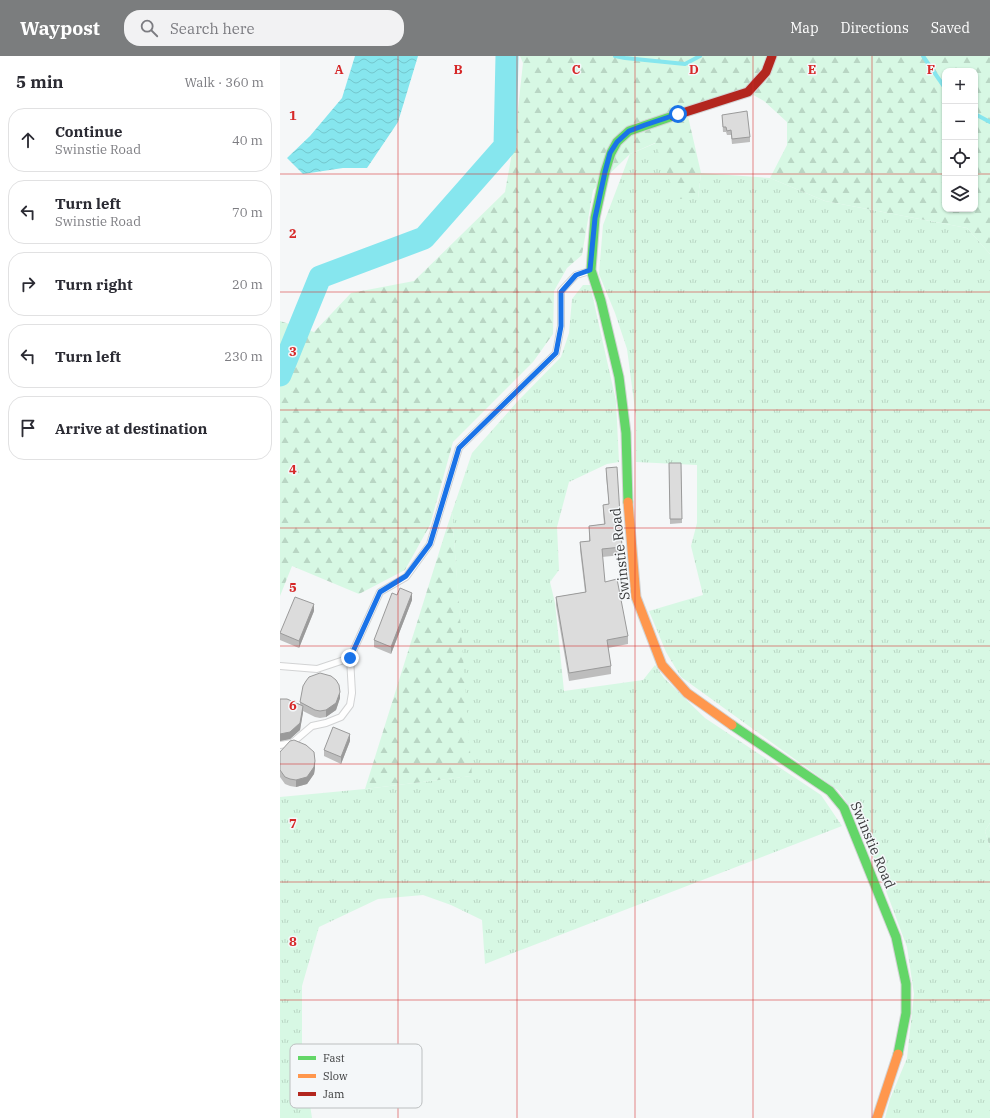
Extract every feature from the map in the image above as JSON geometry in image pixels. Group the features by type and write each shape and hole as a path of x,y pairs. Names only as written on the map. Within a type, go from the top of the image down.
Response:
{"street":[{"name":"Swinstie Road","path":"772,56 766,72 748,92 629,131 617,142 610,153 595,218 590,270 601,301 619,376 626,433 627,487 636,597 648,633 662,665 687,693 830,791 844,808 896,937 906,984 906,1013 898,1054 877,1118"}],"lane":[{"path":"280,745 292,743 312,726 326,724 341,717 350,705 352,693 350,658 380,592 406,576 430,544 459,448 556,353 561,326 561,292 576,275 590,270"},
{"path":"280,666 317,669 350,658"}],"green space":[{"path":"520,56 990,56 990,254 967,228 825,201 770,178 787,145 787,122 764,101 748,92 687,112 701,173 698,198 677,199 655,143 630,154 593,190 582,255 567,268 554,291 553,334 533,362 453,442 430,525 405,570 359,594 292,566 280,596 280,321 314,332 351,293 414,281 505,192 515,136 523,63"},
{"path":"656,143 698,198 701,173 770,178 825,201 967,228 990,254 990,823 985,831 990,848 990,1118 885,1118 890,1099 907,1058 914,994 907,947 860,821 839,791 681,677 666,652 649,611 703,595 691,546 697,523 697,465 636,462 636,417 627,349 615,313 599,274 603,225 630,154"},
{"path":"583,285 590,285 616,401 619,462 607,464 569,482 557,527 559,570 550,582 555,603 564,691 643,680 655,665 664,678 705,718 821,795 842,826 485,964 482,920 451,905 423,895 378,899 319,927 302,986 302,1044 290,1044 290,1108 310,1108 312,1118 280,1118 280,797 365,789 471,776 452,512 472,453 517,402 561,357 569,333 572,299"},
{"path":"452,512 472,776 365,789 446,530"},
{"path":"990,823 990,848 985,831"}],"water":[{"path":"355,56 418,56 398,122 367,168 343,168 303,174 287,158 310,136 342,98"}],"building":[{"path":"747,111 750,137 732,139 731,130 727,131 726,127 723,127 722,115"},
{"path":"669,463 681,463 682,519 670,519"},
{"path":"617,467 622,547 602,549 605,582 617,579 628,636 607,640 611,666 569,673 556,597 586,592 580,542 590,541 589,526 605,524 603,505 609,504 606,468"},
{"path":"400,588 412,593 391,647 374,640 392,593 397,595"},
{"path":"295,597 314,604 299,641 280,633"},
{"path":"320,673 331,676 336,680 339,685 340,692 336,703 326,710 320,711 300,702 303,686 306,681 309,677"},
{"path":"280,699 287,699 303,706 300,723 290,732 280,734"},
{"path":"333,727 350,734 341,757 324,750"},
{"path":"294,740 306,745 314,752 315,761 314,767 307,777 296,780 285,777 280,770 280,752 290,741"}],"waterway":[{"path":"280,375 320,277 424,238 505,146 507,56"},
{"path":"615,56 685,64 700,56"},
{"path":"923,56 942,84"},
{"path":"978,116 990,122"}],"traffic: fast":[{"path":"628,502 626,433 619,377 601,301 591,270 595,218 605,172 611,153 617,142 629,131 673,116"},
{"path":"732,725 830,791 844,808 896,937 906,984 906,1013 898,1054"}],"traffic: slow":[{"path":"628,502 636,597 662,665 687,693 732,725"},
{"path":"877,1118 898,1054"}],"traffic: jam":[{"path":"673,116 748,92 766,72 772,56"}],"route":[{"path":"350,658 380,592 406,576 430,544 459,448 556,353 561,326 561,292 576,275 590,270 595,218 610,153 617,142 629,131 678,114"}]}
